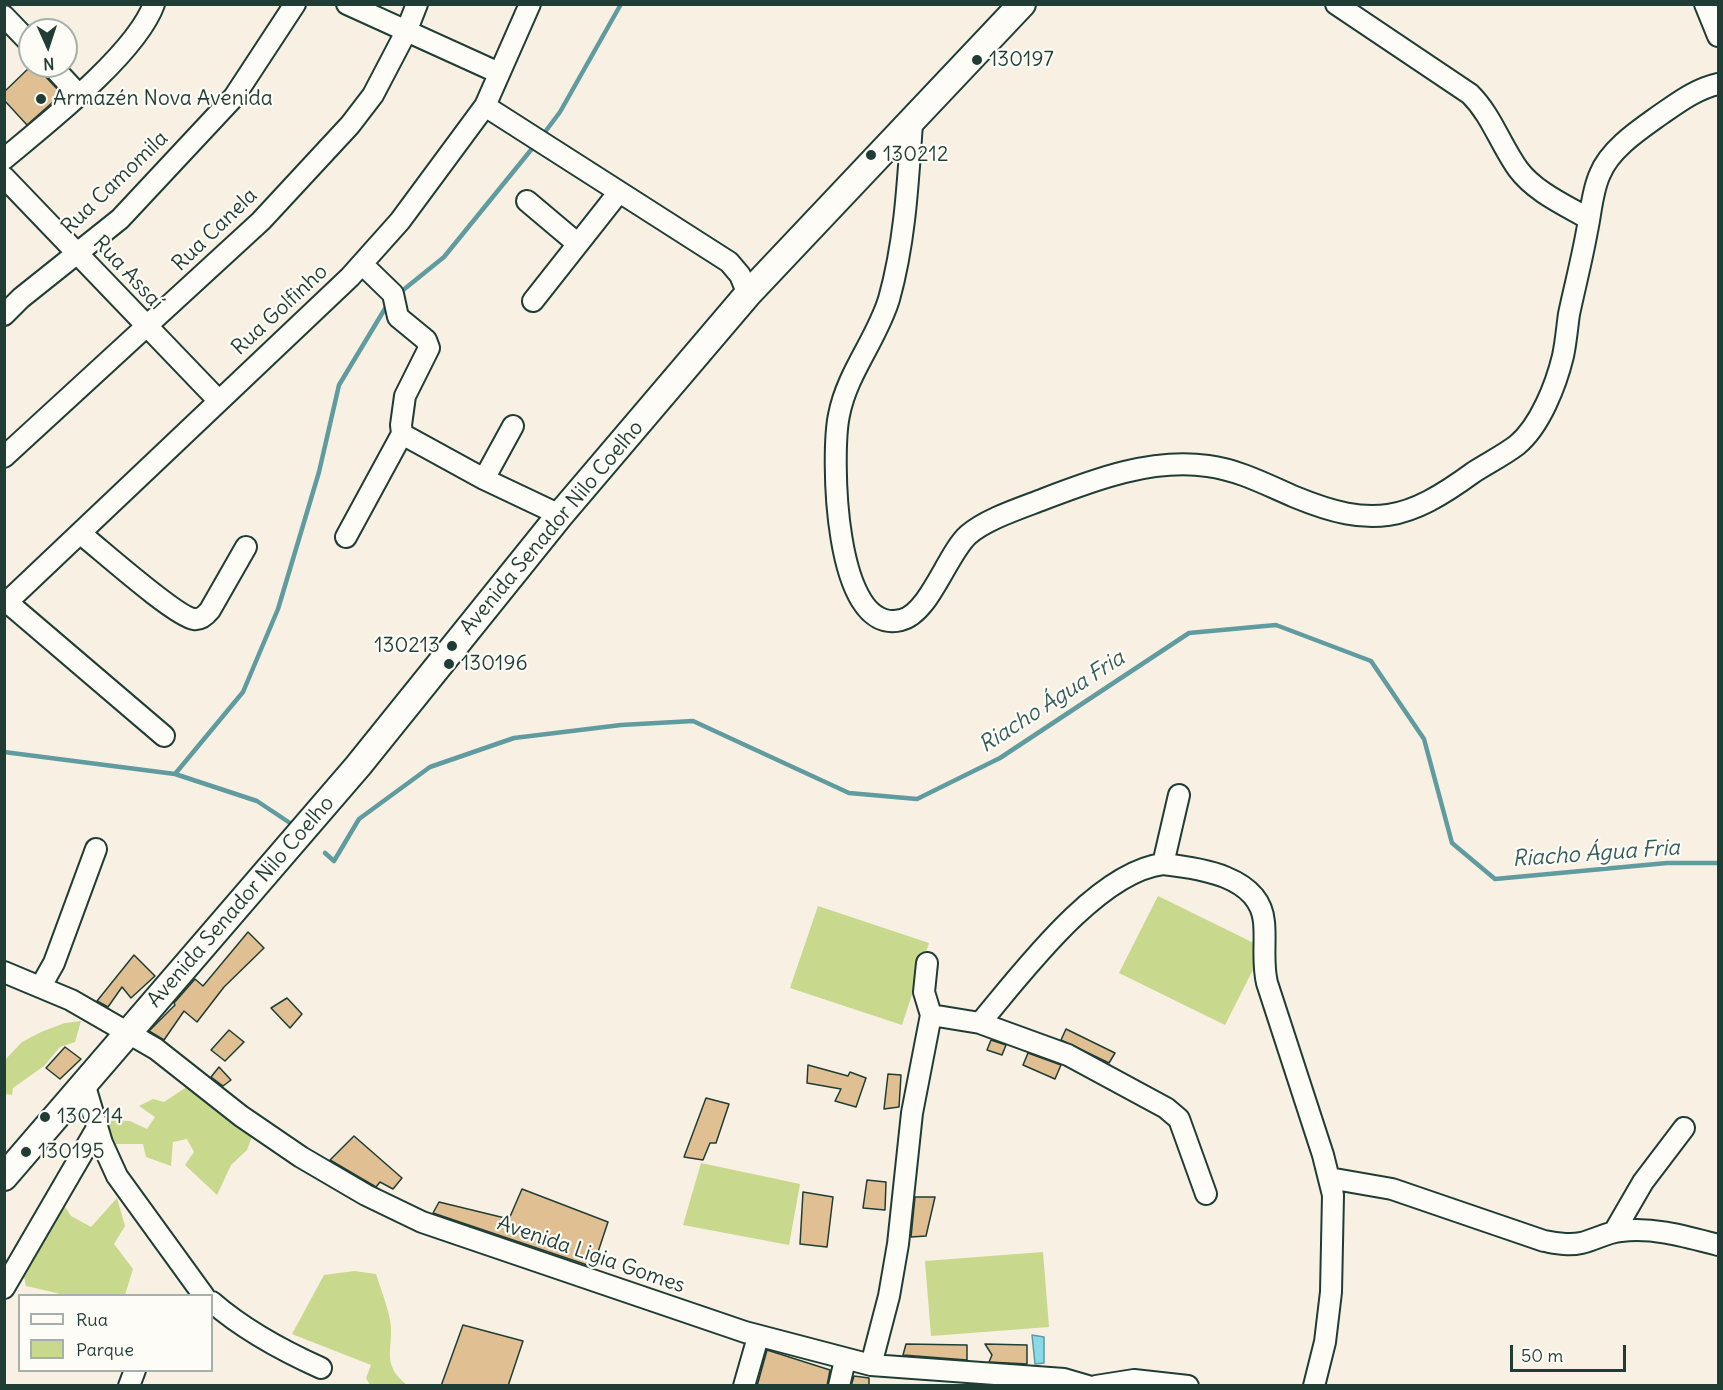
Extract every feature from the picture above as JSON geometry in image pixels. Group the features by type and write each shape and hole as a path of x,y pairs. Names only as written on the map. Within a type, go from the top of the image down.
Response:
{"main road":[{"name":"Avenida Senador Nilo Coelho","path":"4,1177 358,766 560,515 748,294 1022,4"}],"street":[{"path":"347,4 499,73"},
{"name":"Rua Canela","path":"4,457 261,221 350,124 373,95 406,32 417,4"},
{"name":"Rua Golfinho","path":"6,603 362,264 400,221 484,106 530,4"},
{"path":"1336,4 1470,94 1482,106 1517,168 1531,184 1590,219"},
{"path":"1705,4 1719,36"},
{"name":"Rua Camomila","path":"4,315 13,301 78,254 120,219 234,97 293,6"},
{"path":"4,159 78,94 134,39 148,8"},
{"path":"4,16 18,31"},
{"path":"63,78 78,94"},
{"path":"912,123 905,210 889,300 846,390 839,413 835,444 840,530 849,575 871,610 882,618 896,621 913,614 968,535 1010,512 1064,491 1103,478 1161,464 1209,466 1251,477 1333,512 1361,517 1391,516 1417,508 1451,489 1519,444 1533,426 1553,386 1563,356 1600,174 1609,159 1638,130 1692,93 1719,84"},
{"path":"484,106 729,262 740,275 748,294"},
{"name":"Rua Assaí","path":"4,177 219,401"},
{"path":"533,301 619,192"},
{"path":"527,201 578,244"},
{"path":"346,537 402,434 405,396 429,348 426,340 398,317 395,297 362,264"},
{"path":"484,479 513,426"},
{"path":"402,434 484,479 560,515"},
{"path":"81,534 174,609 193,619 202,618 210,610 246,547"},
{"path":"6,603 164,736"},
{"path":"1163,864 1179,795"},
{"path":"41,986 54,963 96,849"},
{"path":"980,1023 1049,943 1092,901 1120,879 1147,866 1163,864 1200,868 1251,892 1260,904 1264,919 1263,958 1267,983 1333,1195 1331,1292 1325,1342 1314,1386"},
{"path":"871,1365 889,1296 898,1244 912,1113 931,1015 924,992 927,963"},
{"name":"Avenida Ligia Gomes","path":"4,972 41,986 92,1011 156,1049 241,1116 301,1157 366,1195 423,1222 758,1336 845,1360 998,1379 1064,1379 1089,1386"},
{"path":"931,1015 980,1023 1068,1055 1166,1108 1179,1119 1206,1194"},
{"path":"84,1083 98,1128 117,1176 202,1294"},
{"path":"4,1288 98,1128"},
{"path":"1614,1232 1643,1182 1684,1128"},
{"path":"1329,1178 1392,1189 1544,1241 1565,1245 1581,1243 1614,1232 1640,1230 1675,1234 1719,1245"},
{"path":"213,1304 235,1322 288,1353 321,1368"},
{"path":"744,1386 758,1336"},
{"path":"839,1386 845,1360"},
{"path":"129,1386 135,1372"},
{"path":"1096,1386 1134,1380 1188,1386"}],"green space":[{"path":"1158,896 1264,948 1225,1025 1119,973"},
{"path":"818,906 929,943 902,1025 790,988"},
{"path":"81,1021 75,1042 60,1047 44,1066 13,1088 12,1095 5,1094 5,1060 22,1042 65,1023"},
{"path":"188,1086 253,1134 247,1150 231,1165 217,1195 185,1165 194,1152 187,1139 173,1142 171,1166 146,1157 143,1144 110,1144 105,1120 130,1121 147,1129 155,1117 139,1106 153,1099 164,1102"},
{"path":"701,1163 800,1184 789,1245 683,1225"},
{"path":"117,1198 125,1226 114,1244 133,1269 125,1294 61,1294 26,1286 23,1272 63,1204 71,1216 91,1227"},
{"path":"1043,1252 1049,1327 931,1336 925,1261"},
{"path":"354,1271 376,1274 390,1320 391,1362 398,1377 407,1385 370,1385 366,1378 371,1365 292,1334 324,1275"}],"water":[{"path":"1032,1335 1044,1337 1044,1363 1035,1364"}],"building":[{"path":"19,78 47,78 62,94 27,125 4,100 4,92"},
{"path":"248,932 264,948 224,987 197,1022 184,1011 164,1040 149,1031 175,1005 174,1003 195,979 203,986"},
{"path":"134,955 155,976 131,998 122,987 108,1007 97,1001"},
{"path":"287,998 302,1014 290,1028 271,1008"},
{"path":"1066,1029 1115,1053 1109,1063 1061,1040"},
{"path":"229,1030 244,1042 225,1061 211,1050"},
{"path":"991,1040 1006,1045 1002,1055 987,1050"},
{"path":"65,1047 81,1059 60,1079 46,1068"},
{"path":"1028,1053 1061,1065 1055,1079 1023,1065"},
{"path":"808,1065 848,1076 850,1072 866,1078 856,1107 835,1101 841,1089 807,1083"},
{"path":"219,1067 231,1080 223,1086 211,1077"},
{"path":"888,1074 901,1075 899,1107 884,1109"},
{"path":"706,1098 729,1104 716,1143 710,1143 703,1160 684,1157"},
{"path":"354,1136 402,1178 393,1189 380,1182 376,1187 330,1160"},
{"path":"867,1180 886,1182 885,1210 863,1208"},
{"path":"522,1189 608,1222 593,1267 433,1213 439,1202 509,1219"},
{"path":"803,1192 833,1197 827,1247 800,1244"},
{"path":"915,1197 935,1197 926,1236 911,1237"},
{"path":"463,1325 523,1341 508,1386 441,1386"},
{"path":"906,1344 967,1345 967,1360 903,1355"},
{"path":"985,1344 1027,1345 1027,1364 989,1362 992,1355"},
{"path":"767,1350 830,1370 827,1386 757,1386"},
{"path":"854,1376 869,1378 869,1386 851,1386"}],"waterway":[{"path":"542,136 560,112 621,4"},
{"path":"397,295 444,257 535,145"},
{"path":"175,774 243,692 278,609 319,472 339,385 389,302"},
{"name":"Riacho Água Fria","path":"325,853 334,861 359,819 430,767 514,738 621,725 693,721 849,793 917,799 1000,758 1189,633 1276,625 1371,661 1424,739 1452,843 1495,879 1667,863 1718,863"},
{"name":"Riacho Água Fria","path":"4,752 175,774 257,801 290,823"}],"place":[{"name":"130197","path":"977,60"},
{"name":"Armazén Nova Avenida","path":"41,99"},
{"name":"130212","path":"871,155"},
{"name":"130213","path":"452,646"},
{"name":"130196","path":"449,664"},
{"name":"130214","path":"45,1117"},
{"name":"130195","path":"26,1152"}]}
